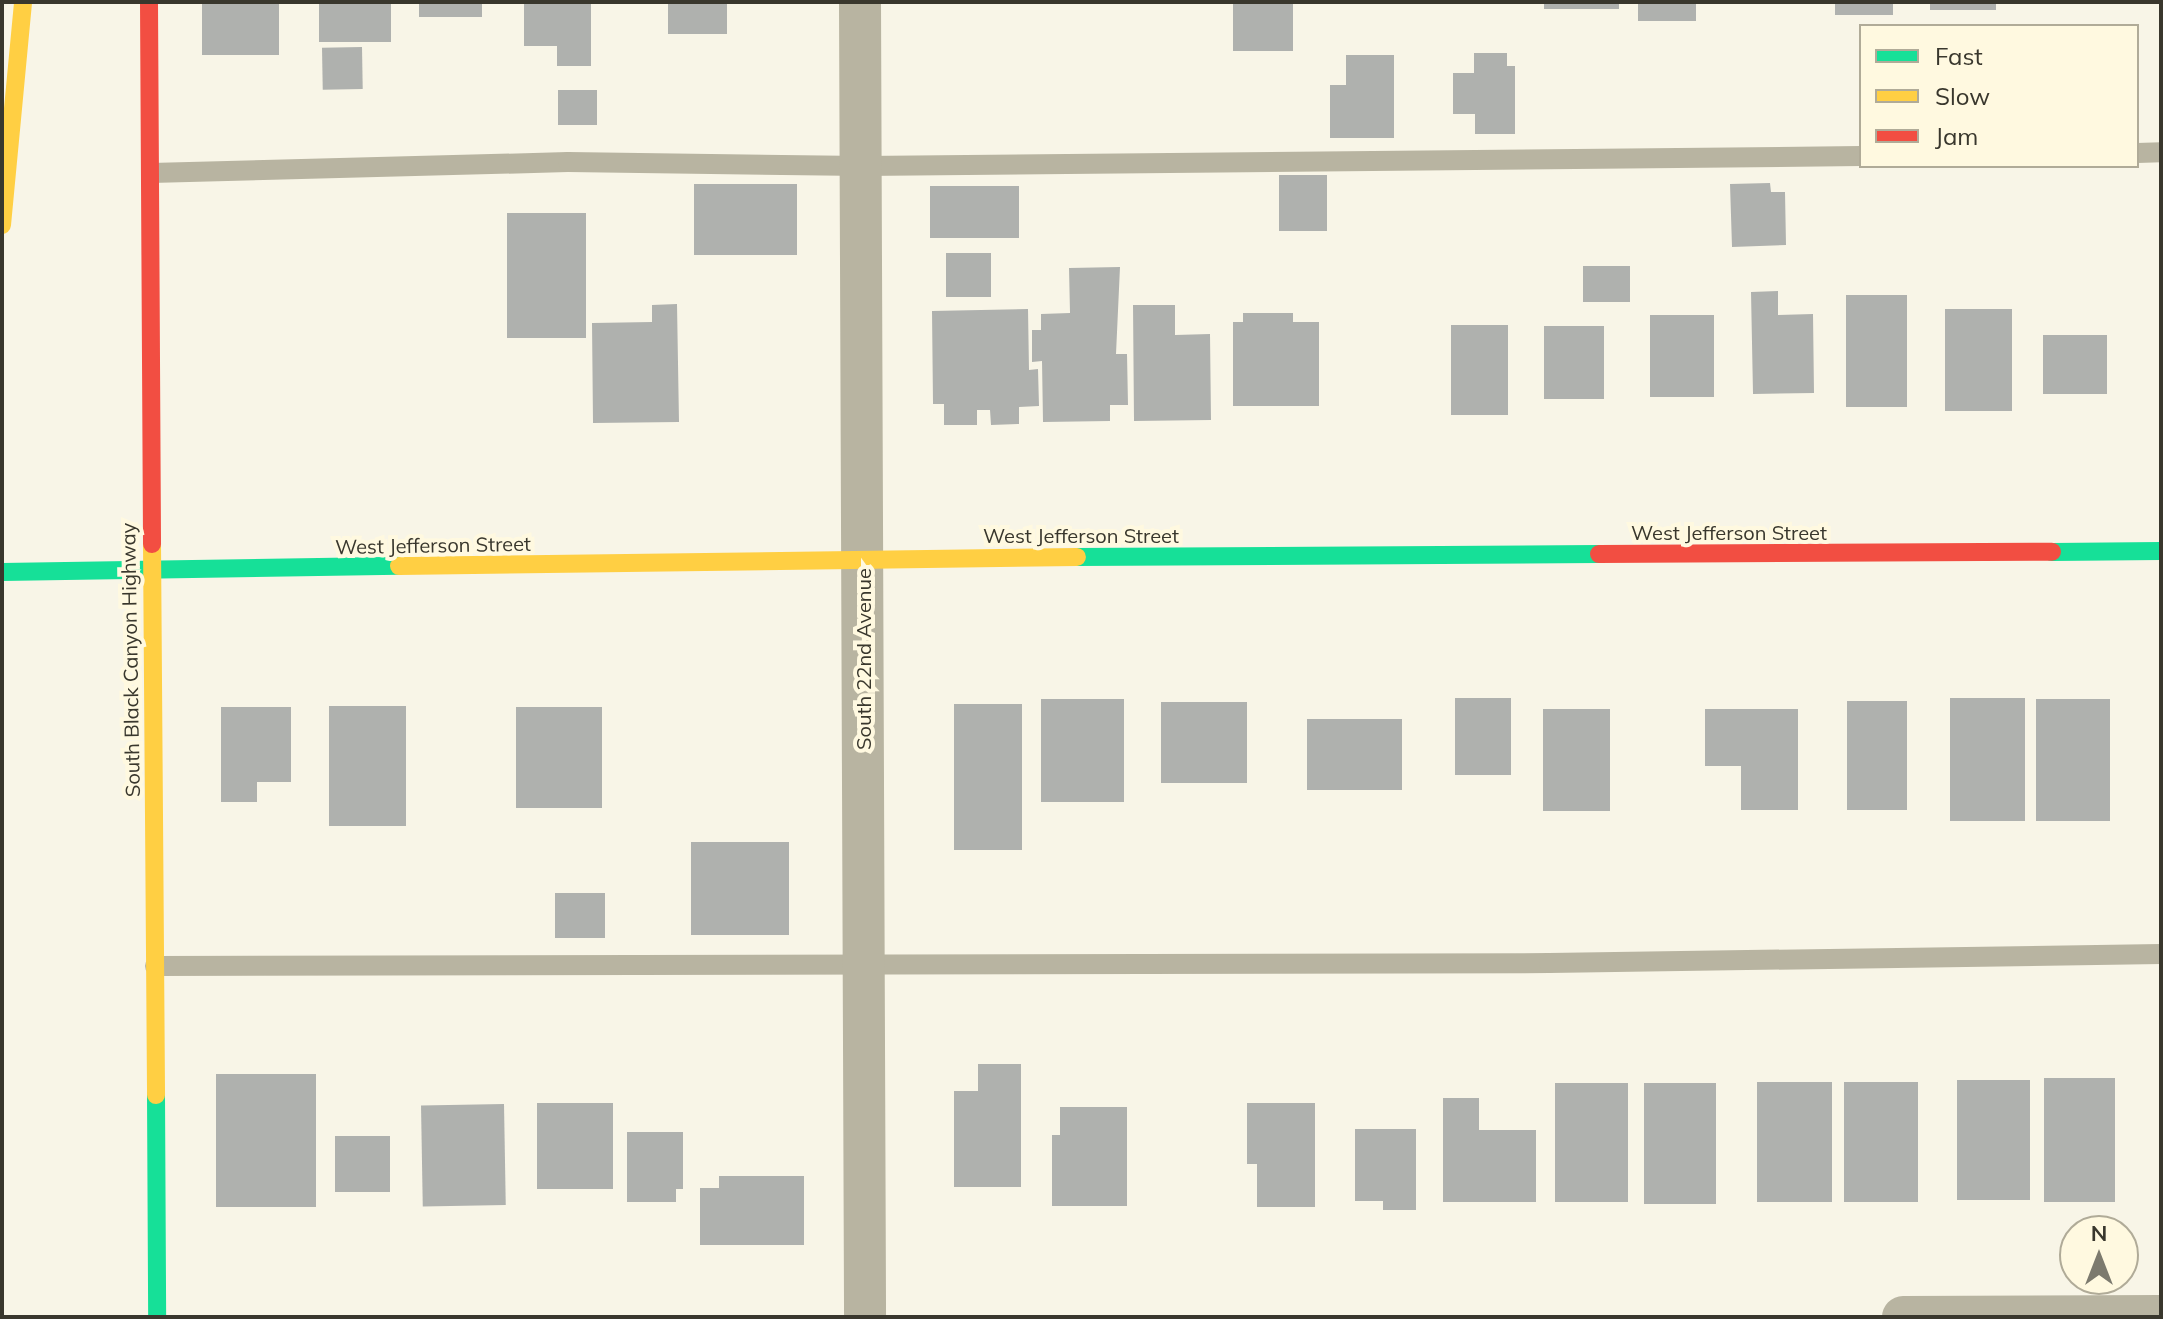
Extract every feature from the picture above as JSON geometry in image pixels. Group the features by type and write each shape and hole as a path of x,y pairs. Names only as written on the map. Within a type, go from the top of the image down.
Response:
{"main road":[{"path":"2,225 23,2"},
{"name":"South Black Canyon Highway","path":"149,2 157,1317"},
{"name":"West Jefferson Street","path":"2,572 862,559 2161,551"}],"street":[{"name":"South 22nd Avenue","path":"860,2 865,1317"},
{"path":"1903,1317 2161,1316"}],"lane":[{"path":"2139,153 2161,152"},
{"path":"151,173 568,162 863,166 1859,156"},
{"path":"155,966 1549,963 2161,954"}],"building":[{"path":"202,2 279,2 279,55 202,55"},
{"path":"319,2 391,2 391,42 319,42"},
{"path":"419,2 482,2 482,17 419,17"},
{"path":"524,2 591,2 591,66 557,66 557,46 524,46"},
{"path":"668,2 727,2 727,34 668,34"},
{"path":"1233,2 1293,2 1293,51 1233,51"},
{"path":"1544,2 1619,2 1619,9 1544,9"},
{"path":"1638,2 1696,2 1696,21 1638,21"},
{"path":"1835,2 1893,2 1893,15 1835,15"},
{"path":"1930,2 1996,2 1996,10 1930,10"},
{"path":"362,47 363,89 323,90 322,48"},
{"path":"1474,53 1507,53 1507,66 1515,66 1515,134 1475,134 1475,114 1453,114 1453,73 1474,73"},
{"path":"1346,55 1394,55 1394,138 1330,138 1330,85 1346,85"},
{"path":"558,90 597,90 597,125 558,125"},
{"path":"1279,175 1327,175 1327,231 1279,231"},
{"path":"1770,183 1771,192 1785,192 1786,245 1732,247 1730,184"},
{"path":"694,184 797,184 797,255 694,255"},
{"path":"930,186 1019,186 1019,238 930,238"},
{"path":"507,213 586,213 586,338 507,338"},
{"path":"946,253 991,253 991,297 946,297"},
{"path":"1583,266 1630,266 1630,302 1583,302"},
{"path":"1120,267 1116,354 1127,354 1128,405 1110,405 1110,421 1043,422 1042,361 1032,362 1032,330 1041,330 1041,314 1070,313 1069,268"},
{"path":"1778,291 1778,315 1813,314 1814,393 1753,394 1751,292"},
{"path":"1846,295 1907,295 1907,407 1846,407"},
{"path":"677,304 679,422 593,423 592,323 652,322 652,305"},
{"path":"1133,305 1175,305 1175,335 1210,334 1211,420 1134,421"},
{"path":"1028,309 1029,370 1038,369 1039,406 1019,407 1019,424 991,425 990,410 977,410 977,425 944,425 944,404 933,404 932,311"},
{"path":"1945,309 2012,309 2012,411 1945,411"},
{"path":"1243,313 1293,313 1293,322 1319,322 1319,406 1233,406 1233,322 1243,322"},
{"path":"1650,315 1714,315 1714,397 1650,397"},
{"path":"1451,325 1508,325 1508,415 1451,415"},
{"path":"1544,326 1604,326 1604,399 1544,399"},
{"path":"2043,335 2107,335 2107,394 2043,394"},
{"path":"1455,698 1511,698 1511,775 1455,775"},
{"path":"1950,698 2025,698 2025,821 1950,821"},
{"path":"1041,699 1124,699 1124,802 1041,802"},
{"path":"2036,699 2110,699 2110,821 2036,821"},
{"path":"1847,701 1907,701 1907,810 1847,810"},
{"path":"1161,702 1247,702 1247,783 1161,783"},
{"path":"954,704 1022,704 1022,850 954,850"},
{"path":"329,706 406,706 406,826 329,826"},
{"path":"221,707 291,707 291,782 257,782 257,802 221,802"},
{"path":"516,707 602,707 602,808 516,808"},
{"path":"1543,709 1610,709 1610,811 1543,811"},
{"path":"1705,709 1798,709 1798,810 1741,810 1741,766 1705,766"},
{"path":"1307,719 1402,719 1402,790 1307,790"},
{"path":"691,842 789,842 789,935 691,935"},
{"path":"555,893 605,893 605,938 555,938"},
{"path":"978,1064 1021,1064 1021,1187 954,1187 954,1091 978,1091"},
{"path":"216,1074 316,1074 316,1207 216,1207"},
{"path":"2044,1078 2115,1078 2115,1202 2044,1202"},
{"path":"1957,1080 2030,1080 2030,1200 1957,1200"},
{"path":"1757,1082 1832,1082 1832,1202 1757,1202"},
{"path":"1844,1082 1918,1082 1918,1202 1844,1202"},
{"path":"1555,1083 1628,1083 1628,1202 1555,1202"},
{"path":"1644,1083 1716,1083 1716,1204 1644,1204"},
{"path":"1443,1098 1479,1098 1479,1130 1536,1130 1536,1202 1443,1202"},
{"path":"537,1103 613,1103 613,1189 537,1189"},
{"path":"1247,1103 1315,1103 1315,1207 1257,1207 1257,1164 1247,1164"},
{"path":"504,1104 506,1205 423,1206 421,1105"},
{"path":"1060,1107 1127,1107 1127,1206 1052,1206 1052,1135 1060,1135"},
{"path":"1355,1129 1416,1129 1416,1210 1383,1210 1383,1201 1355,1201"},
{"path":"627,1132 683,1132 683,1189 676,1189 676,1202 627,1202"},
{"path":"335,1136 390,1136 390,1192 335,1192"},
{"path":"719,1176 804,1176 804,1245 700,1245 700,1188 719,1188"}],"traffic: fast":[{"path":"2052,552 2161,551"},
{"path":"1077,557 1599,554"},
{"path":"2,572 399,566"},
{"path":"156,1095 157,1317"}],"traffic: slow":[{"path":"2,225 23,2"},
{"path":"152,544 156,1095"},
{"path":"399,566 1077,557"}],"traffic: jam":[{"path":"149,2 152,544"},
{"path":"1599,554 2052,552"}]}
